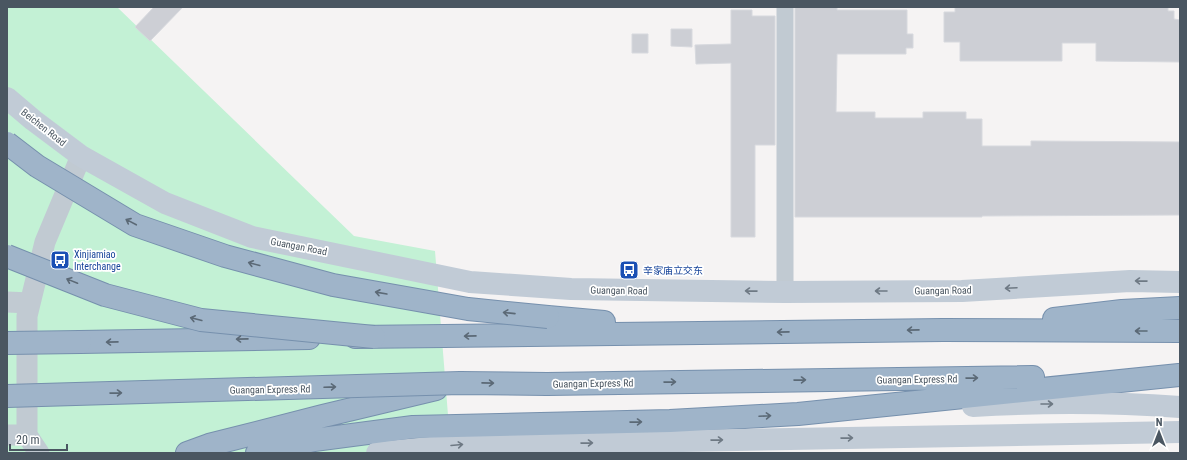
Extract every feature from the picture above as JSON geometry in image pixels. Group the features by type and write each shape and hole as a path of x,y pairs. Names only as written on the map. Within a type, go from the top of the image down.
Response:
{"highway":[{"path":"7,143 37,166 135,225 225,256 332,285 468,309 550,326"},
{"path":"7,256 105,295 201,320 374,337"},
{"path":"943,330 1122,312 1180,308"},
{"path":"7,343 374,337 550,326 715,333 943,330 1180,331"},
{"path":"257,453 314,440 413,427 670,421 798,414 1180,375"},
{"name":"Guangan Express Rd","path":"7,396 460,383 547,384 1180,375"},
{"path":"187,453 209,445 460,383"}],"main road":[{"name":"Beichen Road","path":"7,98 33,120 81,156"},
{"name":"Guangan Road","path":"81,156 165,203 252,237 470,282 571,289 785,292 962,291 1130,281 1180,282"},
{"path":"798,414 890,411 1011,404 1137,404 1180,407"},
{"path":"377,453 463,445 1180,432"}],"street":[{"path":"785,7 785,292"},
{"path":"39,453 17,435 27,316 45,242 81,156"},
{"path":"7,302 30,303"}],"green space":[{"path":"7,7 117,7 354,236 435,251 451,453 7,453"}],"building":[{"path":"154,7 183,7 150,41 135,27"},
{"path":"795,7 837,7 837,10 907,10 907,34 913,34 913,48 906,48 906,54 837,54 836,112 875,112 875,118 923,118 923,112 966,112 966,119 982,119 982,146 1031,146 1031,141 1180,142 1180,215 795,217"},
{"path":"955,7 1168,7 1168,11 1174,11 1174,19 1180,20 1180,62 1096,61 1096,43 1062,43 1062,61 960,61 960,42 944,42 944,12 955,12"},
{"path":"731,10 752,10 752,16 775,16 775,145 755,145 755,237 731,237 731,63 696,64 695,45 731,44"},
{"path":"671,29 692,29 692,47 671,46"},
{"path":"632,34 648,34 648,53 632,53"}],"place":[{"name":"Xinjiamiao Interchange","path":"60,260"},
{"name":"辛家庙立交东","path":"629,270"}]}
